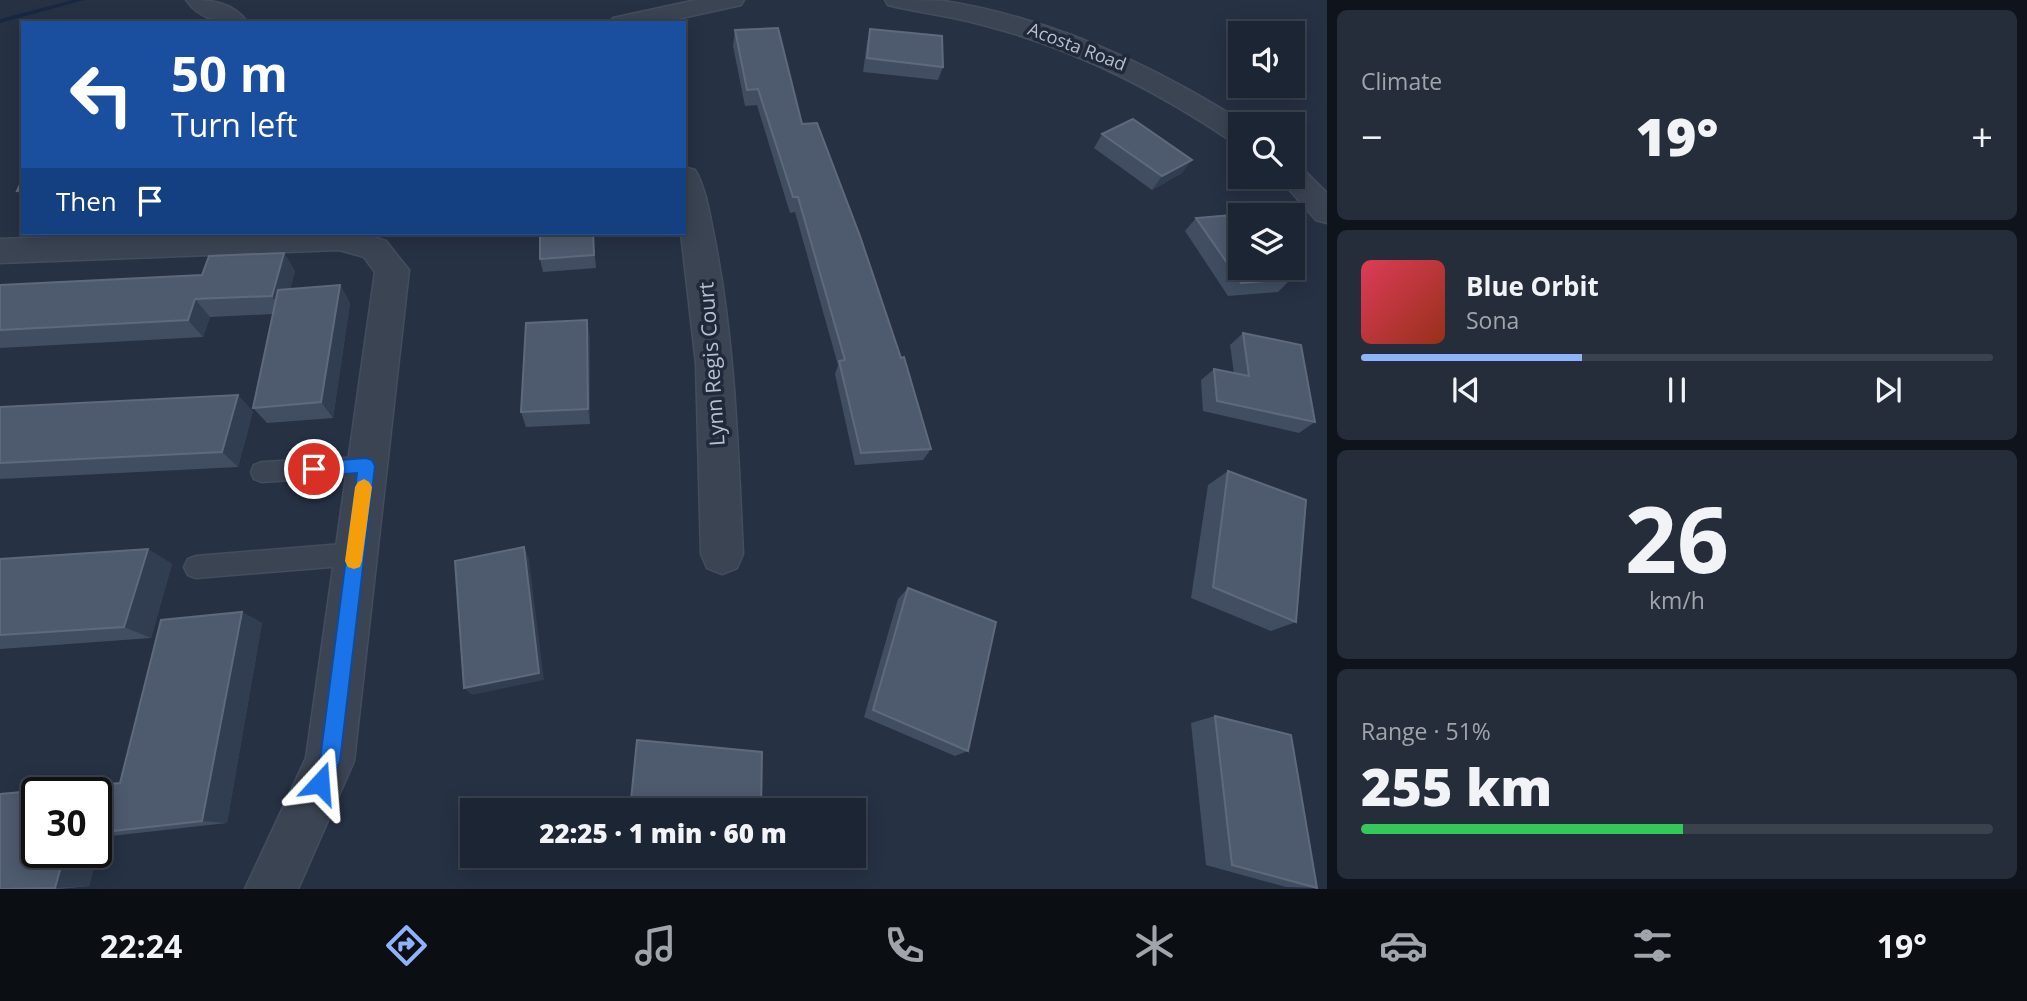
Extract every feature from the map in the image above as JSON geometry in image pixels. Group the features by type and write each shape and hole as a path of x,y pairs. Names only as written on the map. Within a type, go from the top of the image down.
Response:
{"street":[{"path":"198,0 231,21"},
{"path":"632,21 732,0"},
{"name":"Acosta Road","path":"897,0 1005,21 1092,51 1171,89 1228,126"},
{"name":"Lynn Regis Court","path":"686,184 708,280 715,359 722,554"},
{"path":"1305,189 1327,212"},
{"path":"0,251 340,238 375,249 392,270 330,761 271,889"}],"lane":[{"path":"262,472 366,466"},
{"path":"195,567 355,554"}],"building":[{"path":"778,28 802,124 817,123 860,236 901,358 904,357 931,449 861,453 839,361 845,360 798,197 793,197 758,89 747,90 735,30"},
{"path":"870,29 942,36 943,67 867,58"},
{"path":"1133,119 1192,160 1162,176 1102,134"},
{"path":"1228,215 1228,264 1196,218"},
{"path":"540,235 593,235 594,255 540,259"},
{"path":"284,253 272,296 195,299 188,320 0,330 0,285 202,275 209,256"},
{"path":"1239,280 1278,280 1241,283"},
{"path":"340,285 321,402 253,408 278,290"},
{"path":"587,320 588,409 521,412 526,323"},
{"path":"1243,333 1301,345 1315,422 1217,401 1214,369 1249,376"},
{"path":"238,395 222,452 0,463 0,407"},
{"path":"1228,471 1306,500 1296,622 1213,587"},
{"path":"524,547 539,673 464,688 455,561"},
{"path":"148,549 124,627 0,635 0,559"},
{"path":"908,588 996,622 968,751 873,710"},
{"path":"242,612 202,821 112,831 112,784 120,783 161,620"},
{"path":"1215,716 1291,735 1317,888 1232,865"},
{"path":"637,740 762,752 761,798 631,798"},
{"path":"21,792 21,868 61,868 55,888 0,889 0,794"}],"waterway":[{"path":"0,21 81,0"}],"slow traffic":[{"path":"354,561 364,487"}],"route":[{"path":"314,469 366,466 330,761 320,783"}]}
